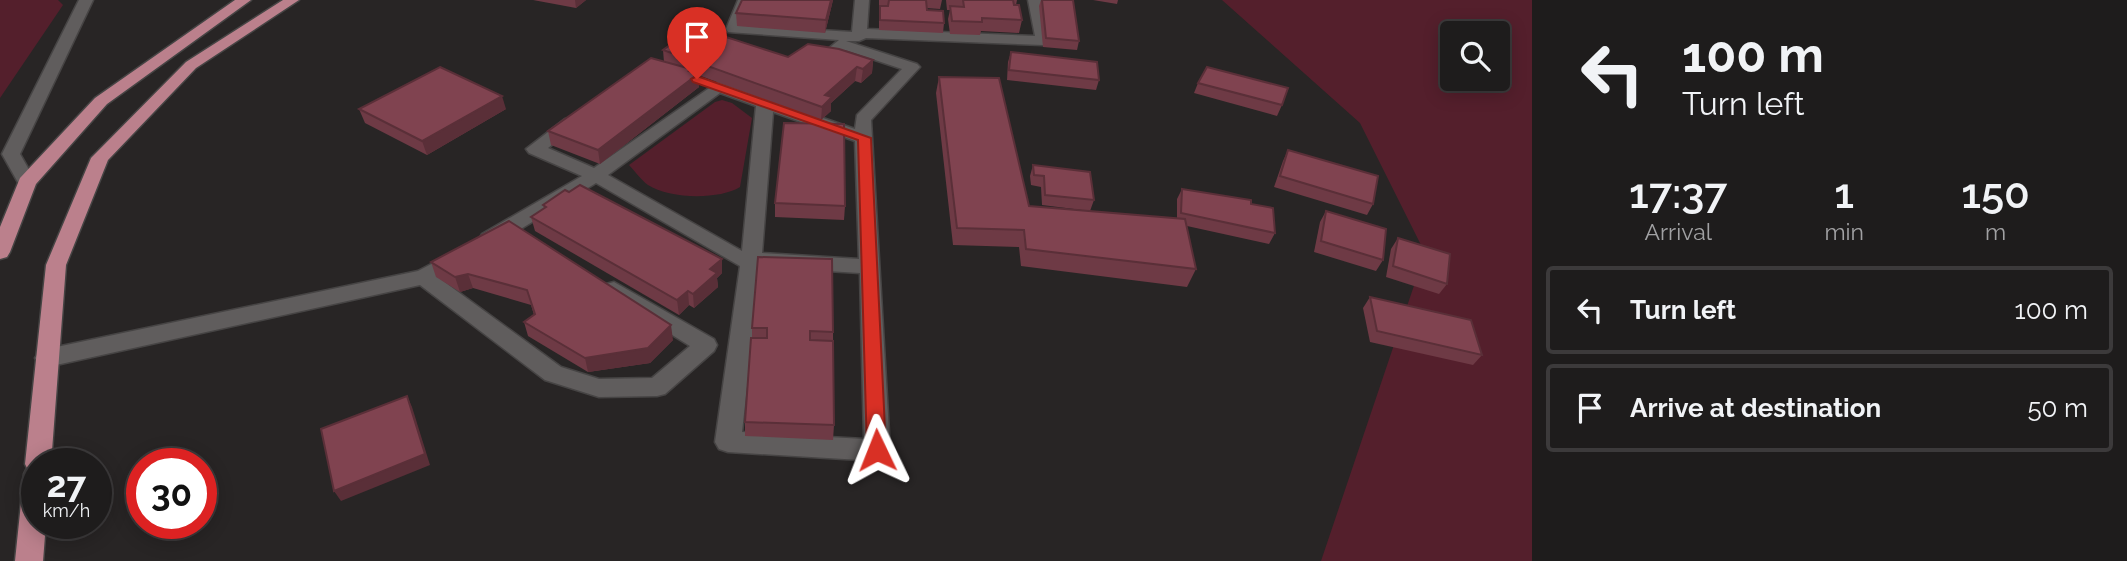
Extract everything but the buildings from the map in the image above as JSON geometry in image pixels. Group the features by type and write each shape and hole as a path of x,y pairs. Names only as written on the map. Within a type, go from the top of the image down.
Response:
{"main road":[{"path":"0,252 27,182 101,101 244,0"},
{"path":"39,448 56,265 100,158 191,65 292,0"},
{"path":"29,561 31,539"}],"street":[{"path":"27,182 11,154 86,0"},
{"path":"744,0 733,29 859,37 862,0"},
{"path":"860,33 1043,41 1035,0"},
{"path":"765,103 751,260 727,442 877,450 863,119 912,66 842,44 827,59 800,51 794,57"},
{"path":"47,358 424,277 596,175 712,85 864,138"},
{"path":"589,110 535,149 596,175 740,259 870,267"},
{"path":"511,226 534,240"},
{"path":"591,275 706,345 739,346"},
{"path":"424,277 553,374 599,388 657,387 706,345"}],"shaded area":[{"path":"0,0 58,0 63,5 0,98"},
{"path":"1222,0 1532,0 1532,561 1321,561 1425,253 1360,123"},
{"path":"722,100 732,103 752,118 740,187 707,196 668,193 648,185 629,165 715,102"}],"route":[{"path":"697,79 864,138 877,450"}]}
